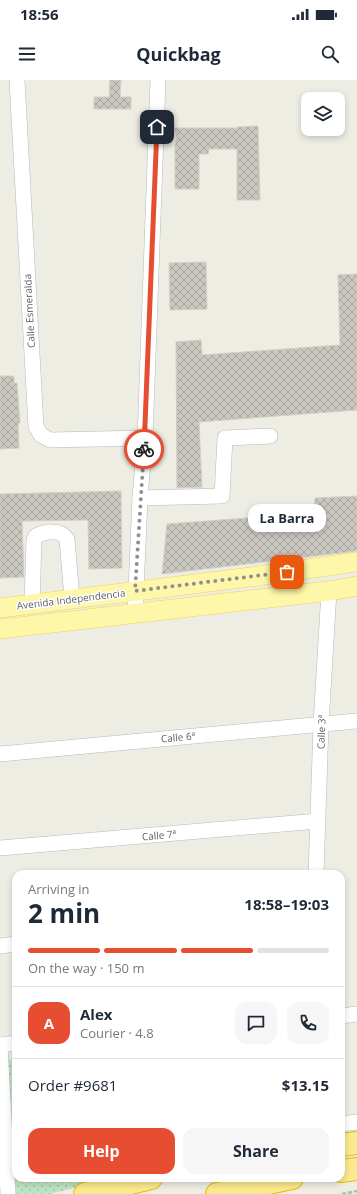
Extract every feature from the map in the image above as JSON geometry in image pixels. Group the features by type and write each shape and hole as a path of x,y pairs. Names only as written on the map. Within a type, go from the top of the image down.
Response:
{"highway":[{"path":"345,1144 357,1143"},
{"path":"345,1170 357,1169"},
{"path":"85,1194 134,1182"},
{"path":"217,1194 273,1182"}],"main road":[{"name":"Avenida Independencia","path":"0,608 357,562"},
{"path":"0,629 329,591 357,586"}],"street":[{"name":"Calle Esmeralda","path":"17,80 36,427 41,435 50,440 145,438"},
{"path":"135,614 140,498 145,438 158,80"},
{"path":"140,498 222,496 225,438 270,436"},
{"path":"32,604 34,540 36,536 48,533 61,533 67,539 72,599"},
{"name":"Calle 3ª","path":"316,870 329,591"},
{"name":"Calle 6ª","path":"0,754 357,720"},
{"name":"Calle 7ª","path":"0,848 318,821"},
{"path":"0,946 12,944"},
{"path":"345,1016 357,1014"},
{"path":"8,1194 0,1045 12,1044"},
{"path":"345,1124 357,1122"}],"path":[{"path":"342,1194 357,1192"}],"green space":[{"path":"12,1059 12,1182 97,1182 50,1194 12,1194 5,1063"}],"building":[{"path":"110,80 121,80 120,97 131,97 131,109 94,109 94,97 109,97"},
{"path":"258,126 260,200 237,200 237,149 209,149 208,154 199,154 199,189 175,189 175,145 177,138 174,128 237,128"},
{"path":"206,262 207,309 170,310 169,263"},
{"path":"357,274 357,410 199,422 202,487 177,488 176,342 201,340 202,355 340,345 338,275"},
{"path":"0,376 14,376 14,383 17,383 20,423 18,423 19,448 0,449"},
{"path":"121,491 122,568 89,569 88,520 22,521 24,577 0,578 0,494"},
{"path":"357,496 357,551 162,574 167,524 314,513 315,498"}],"way so far":[{"path":"144,449 135,591 287,572"}],"place":[{"name":"La Barra","path":"287,572"}],"route":[{"path":"144,449 157,127"}]}
